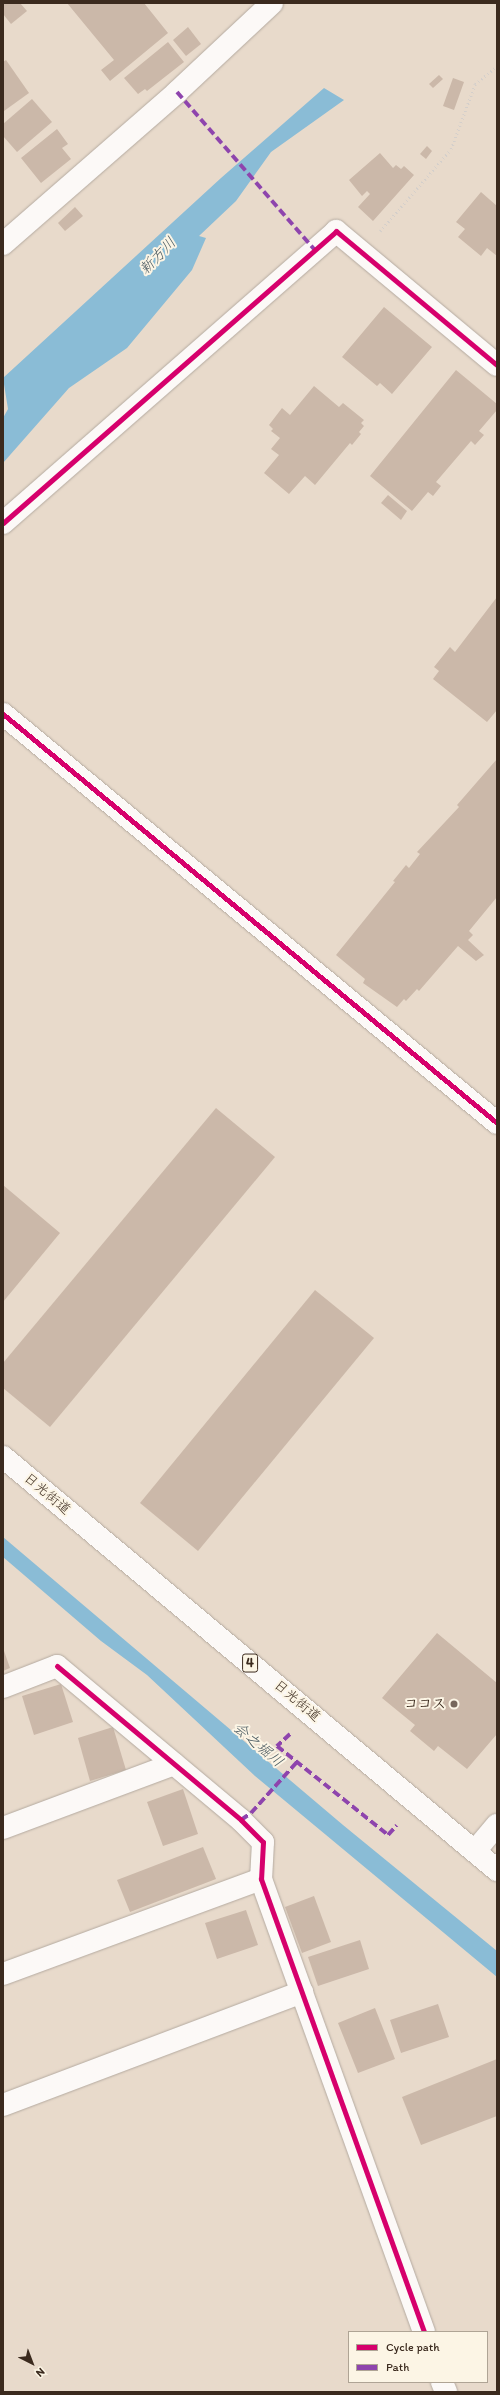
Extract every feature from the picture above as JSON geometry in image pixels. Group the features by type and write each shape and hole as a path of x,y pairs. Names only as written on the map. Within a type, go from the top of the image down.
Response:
{"main road":[{"path":"3,244 177,92 272,3"},
{"path":"3,523 336,231 497,365"},
{"path":"3,714 497,1123"},
{"name":"日光街道","path":"3,1457 497,1870"},
{"path":"3,1686 57,1666 241,1820 263,1842 261,1879 424,2331"},
{"path":"3,1828 174,1764"},
{"path":"475,1851 497,1825"},
{"path":"3,1974 261,1879"},
{"path":"3,2105 302,1992"}],"path":[{"path":"361,252 451,149 476,84 497,66"}],"water":[{"name":"新方川","path":"324,88 344,100 271,152 236,201 199,236 206,238 192,270 127,348 69,388 3,463 3,418 8,409 3,378 221,178"},
{"path":"3,1537 343,1825 497,1951 497,1977 255,1776 147,1675 101,1641 3,1557"}],"building":[{"path":"3,3 20,3 27,11 11,24 3,14"},
{"path":"67,3 144,3 168,33 110,81 101,70 114,60"},
{"path":"188,27 201,44 186,56 173,40"},
{"path":"168,42 184,62 147,91 145,89 138,94 124,78"},
{"path":"6,60 29,93 4,111 3,62"},
{"path":"439,75 443,79 433,88 429,84"},
{"path":"453,78 464,82 454,110 443,106"},
{"path":"32,99 52,122 17,152 3,136 3,124"},
{"path":"57,129 68,144 62,148 71,159 41,183 21,158"},
{"path":"427,146 432,151 426,159 420,154"},
{"path":"380,153 393,168 396,165 401,169 404,166 414,175 373,221 358,207 370,194 367,191 362,196 349,180"},
{"path":"481,192 497,206 497,256 487,248 481,256 458,237 465,229 456,222"},
{"path":"75,207 83,216 65,231 58,223"},
{"path":"384,307 432,347 392,394 380,383 377,386 342,357"},
{"path":"456,370 497,404 497,410 479,431 484,435 475,445 471,441 436,482 441,486 433,496 428,492 412,511 370,476"},
{"path":"314,386 339,407 343,403 364,420 361,423 364,426 359,432 361,434 352,445 350,443 315,485 305,476 289,494 264,473 279,455 271,449 280,438 271,431 273,429 269,425 282,408 290,415"},
{"path":"388,495 407,511 401,520 381,503"},
{"path":"497,597 497,710 487,722 433,679 439,671 434,667 450,647 455,652"},
{"path":"497,759 497,897 469,931 473,935 468,940 484,955 476,961 458,946 419,991 417,989 406,1001 404,999 397,1007 363,983 365,979 336,955 395,882 393,881 406,865 409,868 420,854 417,852 459,807 457,805"},
{"path":"216,1108 275,1157 50,1427 3,1388 3,1363"},
{"path":"3,1185 60,1233 3,1302"},
{"path":"315,1290 374,1338 198,1551 140,1503"},
{"path":"437,1633 497,1683 497,1734 467,1769 438,1746 434,1751 410,1731 415,1725 382,1698"},
{"path":"3,1648 10,1668 3,1671"},
{"path":"61,1684 73,1722 34,1735 22,1696"},
{"path":"113,1727 126,1770 90,1781 78,1738"},
{"path":"183,1789 198,1834 163,1846 147,1802"},
{"path":"203,1847 216,1879 130,1912 117,1880"},
{"path":"314,1896 331,1942 302,1953 285,1907"},
{"path":"246,1910 258,1945 217,1959 205,1923"},
{"path":"360,1940 369,1969 318,1986 308,1957"},
{"path":"438,2004 449,2037 401,2053 390,2020"},
{"path":"375,2008 395,2059 358,2073 338,2023"},
{"path":"497,2059 497,2116 421,2145 402,2097"}],"marked path":[{"path":"177,92 315,250"},
{"path":"290,1734 277,1746 388,1835 397,1825"},
{"path":"241,1820 251,1813 297,1762"}],"cycle path":[{"path":"3,523 336,231 497,365"},
{"path":"3,714 497,1123"},
{"path":"57,1666 241,1820 263,1842 261,1879 424,2331"}],"place":[{"name":"ココス","path":"454,1704"}],"water label":[{"name":"会之堀川","path":"258,1745"}]}
